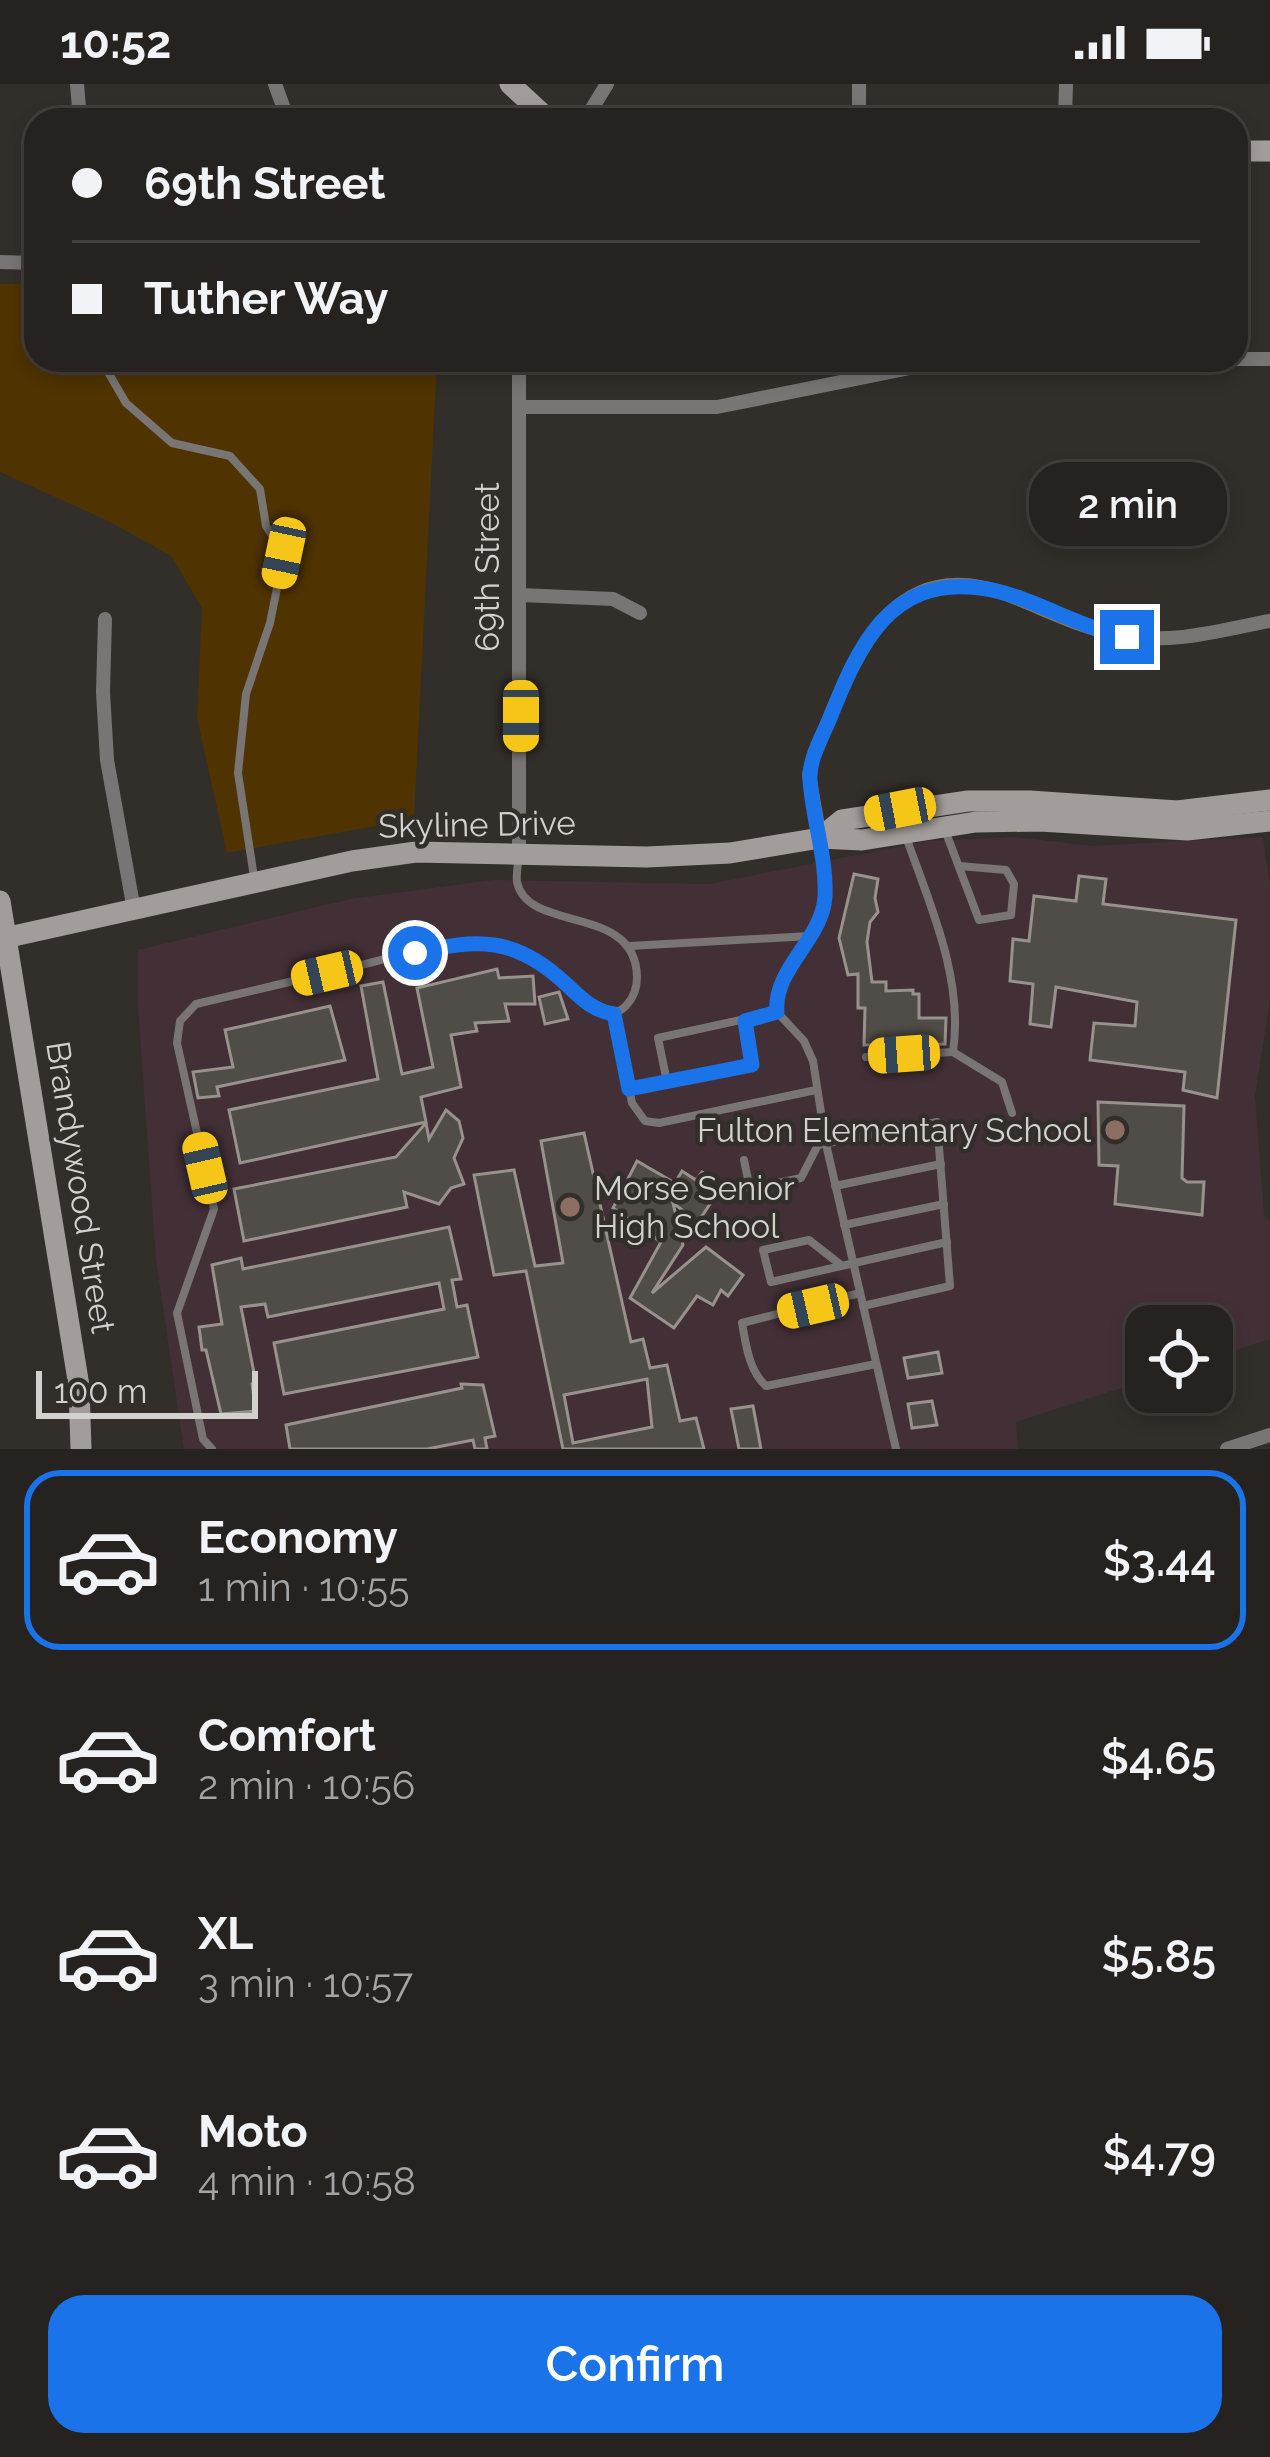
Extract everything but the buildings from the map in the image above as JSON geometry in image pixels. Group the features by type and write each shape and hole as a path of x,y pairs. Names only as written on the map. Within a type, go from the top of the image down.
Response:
{"main road":[{"path":"511,84 536,108"},
{"name":"Skyline Drive","path":"820,838 842,820 968,801 1177,811 1270,800"},
{"name":"Skyline Drive","path":"3,938 400,853 663,856 730,853 820,838 862,840 976,821 1187,830 1270,821"},
{"name":"Brandywood Street","path":"0,901 79,1386 81,1449"}],"street":[{"name":"69th Street","path":"519,372 519,852"},
{"path":"519,407 717,407 890,372"},
{"path":"820,838 809,775 814,758 860,648 886,616 914,598 951,587 992,590 1088,628 1153,640 1202,636 1270,621"},
{"path":"520,595 613,599 640,613"},
{"path":"105,619 107,760 134,910"},
{"path":"1227,1449 1270,1435"}],"lane":[{"path":"108,372 126,404 172,443 230,456 260,489 266,526 284,553 270,623 246,694 238,773 255,882"},
{"path":"943,826 980,920 1010,915 1014,884 1006,870 960,866"},
{"path":"904,832 946,955 957,1010 953,1052"},
{"path":"820,838 825,900 801,956 779,983 777,1012 809,1050 896,1449"},
{"name":"69th Street","path":"519,852 518,886 530,902 607,930 630,946"},
{"path":"614,1014 637,993 637,964 630,946 809,936"},
{"path":"212,1449 203,1438 177,1313 214,1210 177,1043 180,1021 196,1004 458,943 512,947 537,959 590,1006 614,1014"},
{"path":"667,1082 658,1038 777,1012"},
{"path":"614,1014 632,1103 645,1121 659,1124 816,1090"},
{"path":"629,1089 752,1065 745,1021"},
{"path":"866,1057 953,1052 1002,1082 1012,1112"},
{"path":"745,1160 750,1189 801,1178 818,1144 937,1122 950,1286 863,1306"},
{"path":"836,1186 941,1164"},
{"path":"844,1225 944,1204"},
{"path":"841,1265 809,1240 764,1250 771,1282 946,1242"},
{"path":"860,1293 742,1323 746,1342 755,1377 766,1386 876,1364"}],"shaded area":[{"path":"24,283 24,372 436,372 414,819 227,853 197,718 202,608 171,556 108,521 0,472 0,284"},
{"name":"Morse Senior High School","path":"1016,837 1091,846 1263,837 1270,886 1270,1000 1255,1096 1264,1214 1270,1221 1270,1339 1233,1351 1233,1305 1125,1305 1125,1387 1016,1422 1018,1449 184,1449 156,1260 138,950 350,899 493,880 709,884 928,841"}],"place":[{"name":"Fulton Elementary School","path":"1115,1130"},
{"name":"Morse Senior High School","path":"570,1207"}],"route":[{"path":"415,953 458,943 485,943 512,947 537,959 590,1006 614,1014 629,1089 752,1065 745,1021 777,1012 779,983 801,956 825,900 809,775 853,661 876,626 899,606 929,591 963,586 1005,594 1070,622 1127,637"}]}
